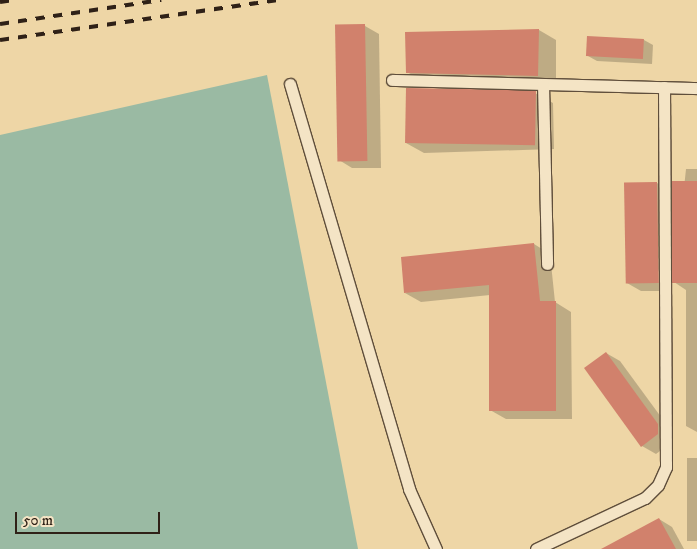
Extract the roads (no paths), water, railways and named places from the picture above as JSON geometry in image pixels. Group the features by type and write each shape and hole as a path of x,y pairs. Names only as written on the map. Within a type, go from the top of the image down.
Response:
{"lane":[{"path":"392,80 697,88"},
{"path":"290,84 409,489 436,549"},
{"path":"543,84 547,264"},
{"path":"536,549 645,498 658,485 666,467 664,87"}],"railway":[{"path":"0,2 14,0"},
{"path":"0,24 161,0"},
{"path":"0,40 278,0"}]}
